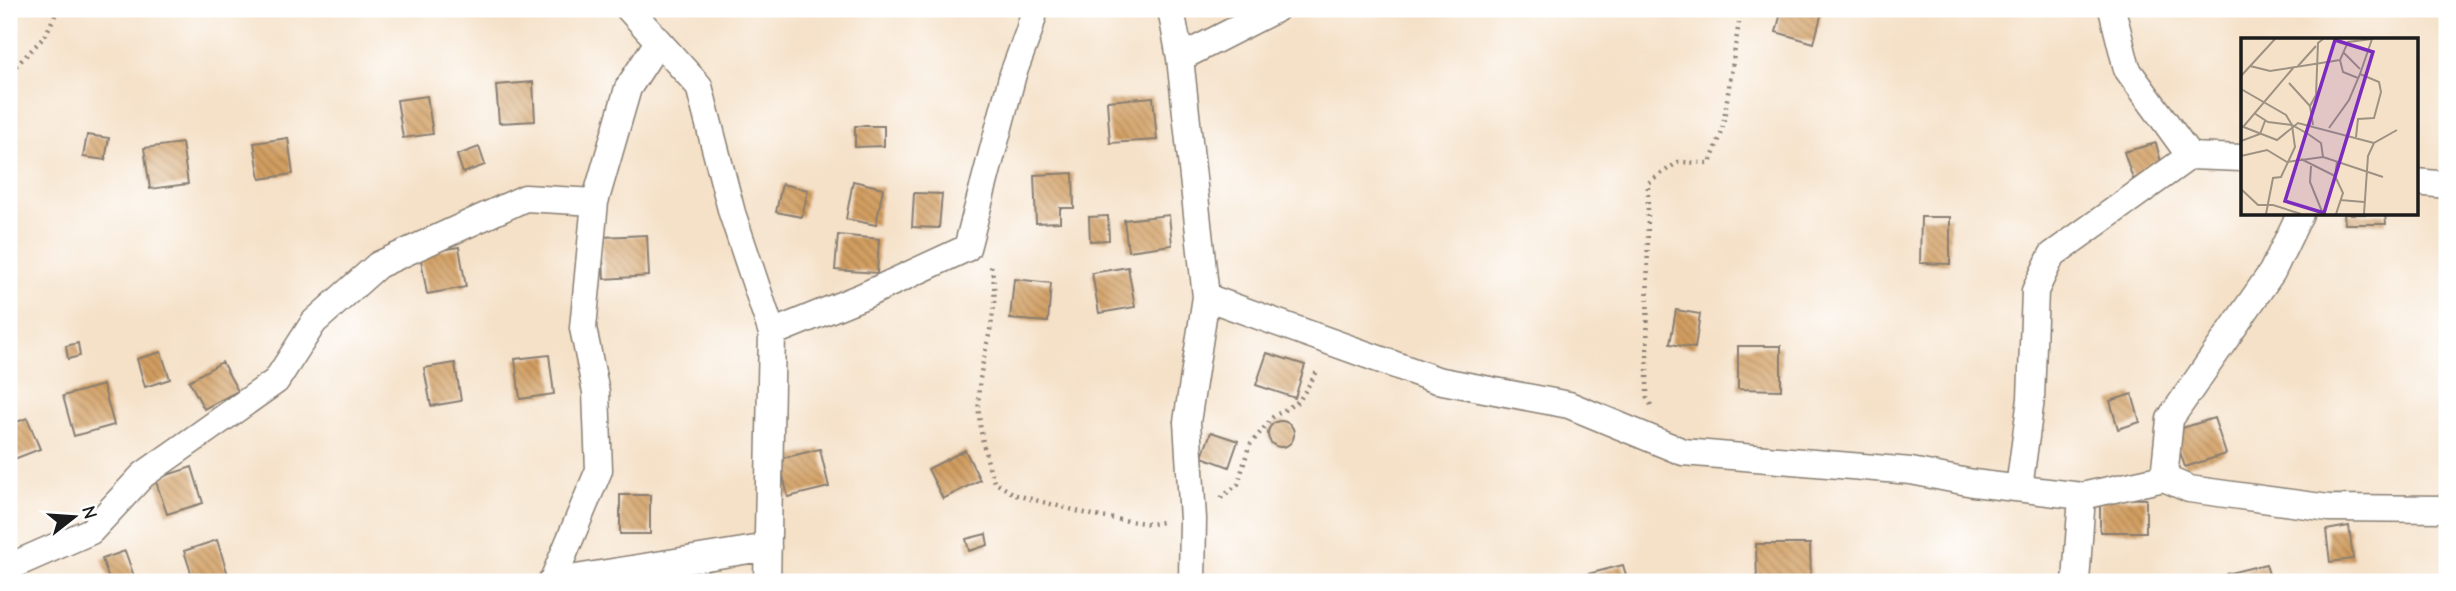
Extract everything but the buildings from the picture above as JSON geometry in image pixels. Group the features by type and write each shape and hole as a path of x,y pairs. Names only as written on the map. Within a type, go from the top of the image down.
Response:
{"street":[{"path":"629,9 699,86 732,214 772,333 767,582"},
{"path":"772,333 863,296 967,248 1010,87 1030,32 1035,9"},
{"path":"1171,9 1180,58 1206,297 1187,422 1194,519 1192,582"},
{"path":"1180,58 1276,9"},
{"path":"2112,9 2127,69 2190,156"},
{"path":"551,582 599,470 596,392 583,328 595,202 628,88 657,42"},
{"path":"2020,488 2031,399 2035,291 2052,255 2190,156 2241,158"},
{"path":"2418,182 2447,185"},
{"path":"9,568 92,531 143,475 276,381 314,322 377,265 525,198 595,202"},
{"path":"2164,478 2170,419 2272,272 2300,215"},
{"path":"1206,297 1437,380 1569,405 1683,452 1911,471 1973,483 2082,496 2164,478 2189,489 2329,508 2447,509"},
{"path":"2076,582 2082,496"},
{"path":"551,582 768,547"}],"path":[{"path":"16,66 45,36 58,9"},
{"path":"1653,409 1647,398 1648,183 1678,162 1710,163 1722,132 1741,9"},
{"path":"967,248 992,266 996,304 980,381 981,443 993,482 1016,495 1100,517 1151,524 1194,519 1238,485 1249,446 1273,417 1299,401 1319,369 1346,348"}]}
